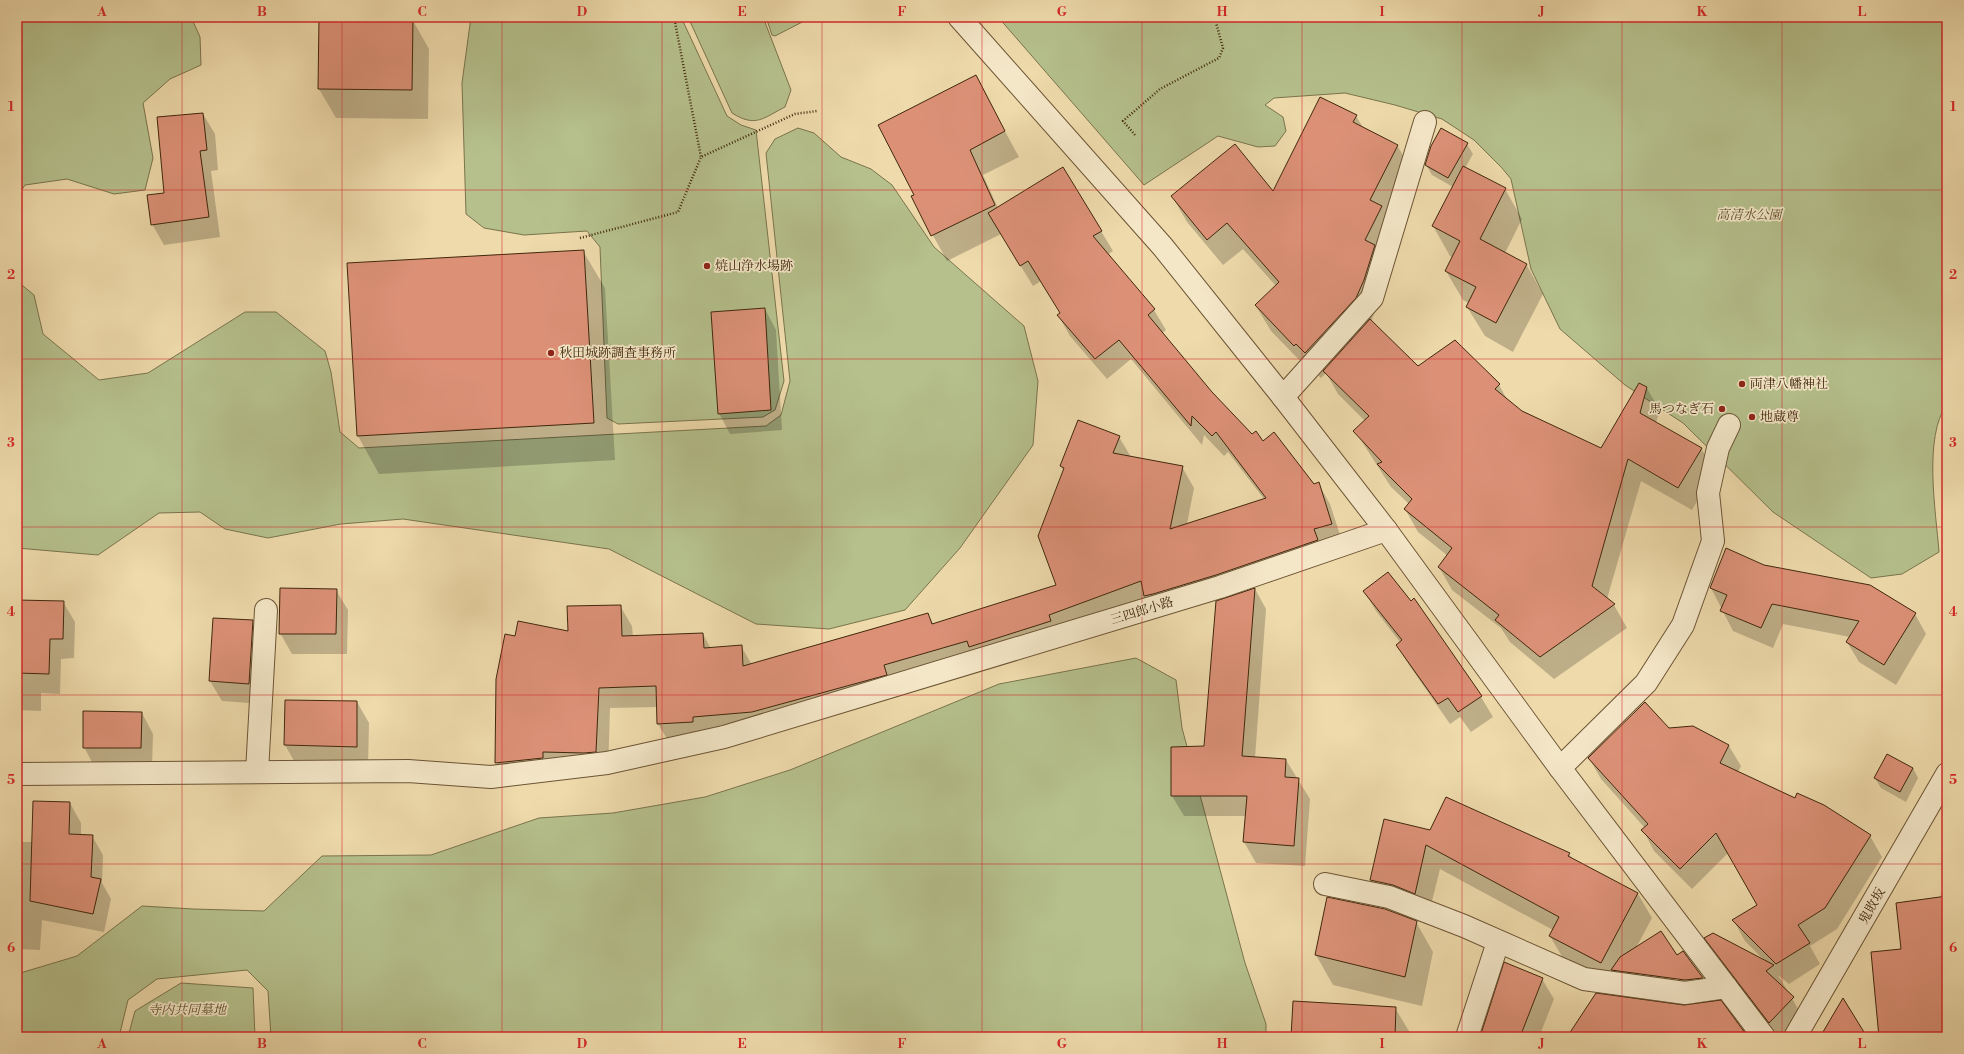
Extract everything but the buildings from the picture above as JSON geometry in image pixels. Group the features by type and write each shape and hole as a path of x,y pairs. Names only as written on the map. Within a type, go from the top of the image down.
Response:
{"street":[{"path":"959,17 1163,247 1283,397 1386,530 1560,768 1764,1037"},
{"path":"1283,397 1372,298 1425,122"},
{"path":"1560,768 1646,683 1683,625 1713,541 1708,493 1718,448 1729,425"},
{"name":"三四郎小路","path":"17,774 408,771 491,777 607,763 724,737 1220,587 1386,530"},
{"path":"257,772 266,610"},
{"name":"鬼敗坂","path":"1795,1037 1947,774"},
{"path":"1325,884 1389,897 1464,926 1584,979 1685,993 1726,987"},
{"path":"1467,1037 1498,942"}],"path":[{"path":"580,238 678,212 702,157 674,17"},
{"path":"1135,135 1123,121 1160,89 1219,58 1222,48 1216,23"},
{"path":"702,157 794,114 817,111"}],"green space":[{"path":"17,17 191,17 200,37 201,65 170,79 143,103 153,158 145,190 114,194 67,179 25,185 17,197"},
{"path":"471,17 681,17 727,116 741,125 756,130 784,381 775,410 763,417 618,424 607,418 600,247 587,231 524,235 484,228 466,214 462,83"},
{"path":"688,17 763,17 791,90 785,107 765,118 754,121 740,118 732,113"},
{"path":"766,17 812,17 775,36 772,35"},
{"name":"高清水公園","path":"998,17 1947,17 1947,404 1940,418 1935,435 1933,455 1934,496 1939,552 1902,574 1871,578 1773,512 1683,423 1625,385 1560,329 1531,269 1511,179 1474,140 1442,119 1395,105 1345,93 1274,98 1265,105 1283,117 1286,131 1275,146 1258,147 1218,136 1144,185"},
{"path":"798,128 814,133 841,157 871,169 892,185 934,247 1024,326 1038,381 1033,445 960,548 905,610 829,629 756,624 609,549 403,519 341,524 268,538 225,529 200,512 159,513 98,555 17,548 17,281 34,295 43,334 99,380 148,373 245,312 276,312 325,351 331,372 340,432 359,448 766,426 781,415 790,381 766,153 775,139"},
{"path":"1136,658 1176,680 1182,728 1245,963 1266,1024 1266,1037 271,1037 268,991 247,970 157,979 128,1000 119,1037 17,1037 17,974 77,956 142,906 264,911 322,856 431,855 539,818 613,813 705,797 790,770 999,684"},
{"name":"寺内共同墓地","path":"181,983 253,988 255,1037 128,1037 135,1011"}],"place":[{"name":"焼山浄水場跡","path":"707,266"},
{"name":"秋田城跡調査事務所","path":"551,353"},
{"name":"両津八幡神社","path":"1742,384"},
{"name":"馬つなぎ石","path":"1722,409"},
{"name":"地蔵尊","path":"1752,417"}]}
